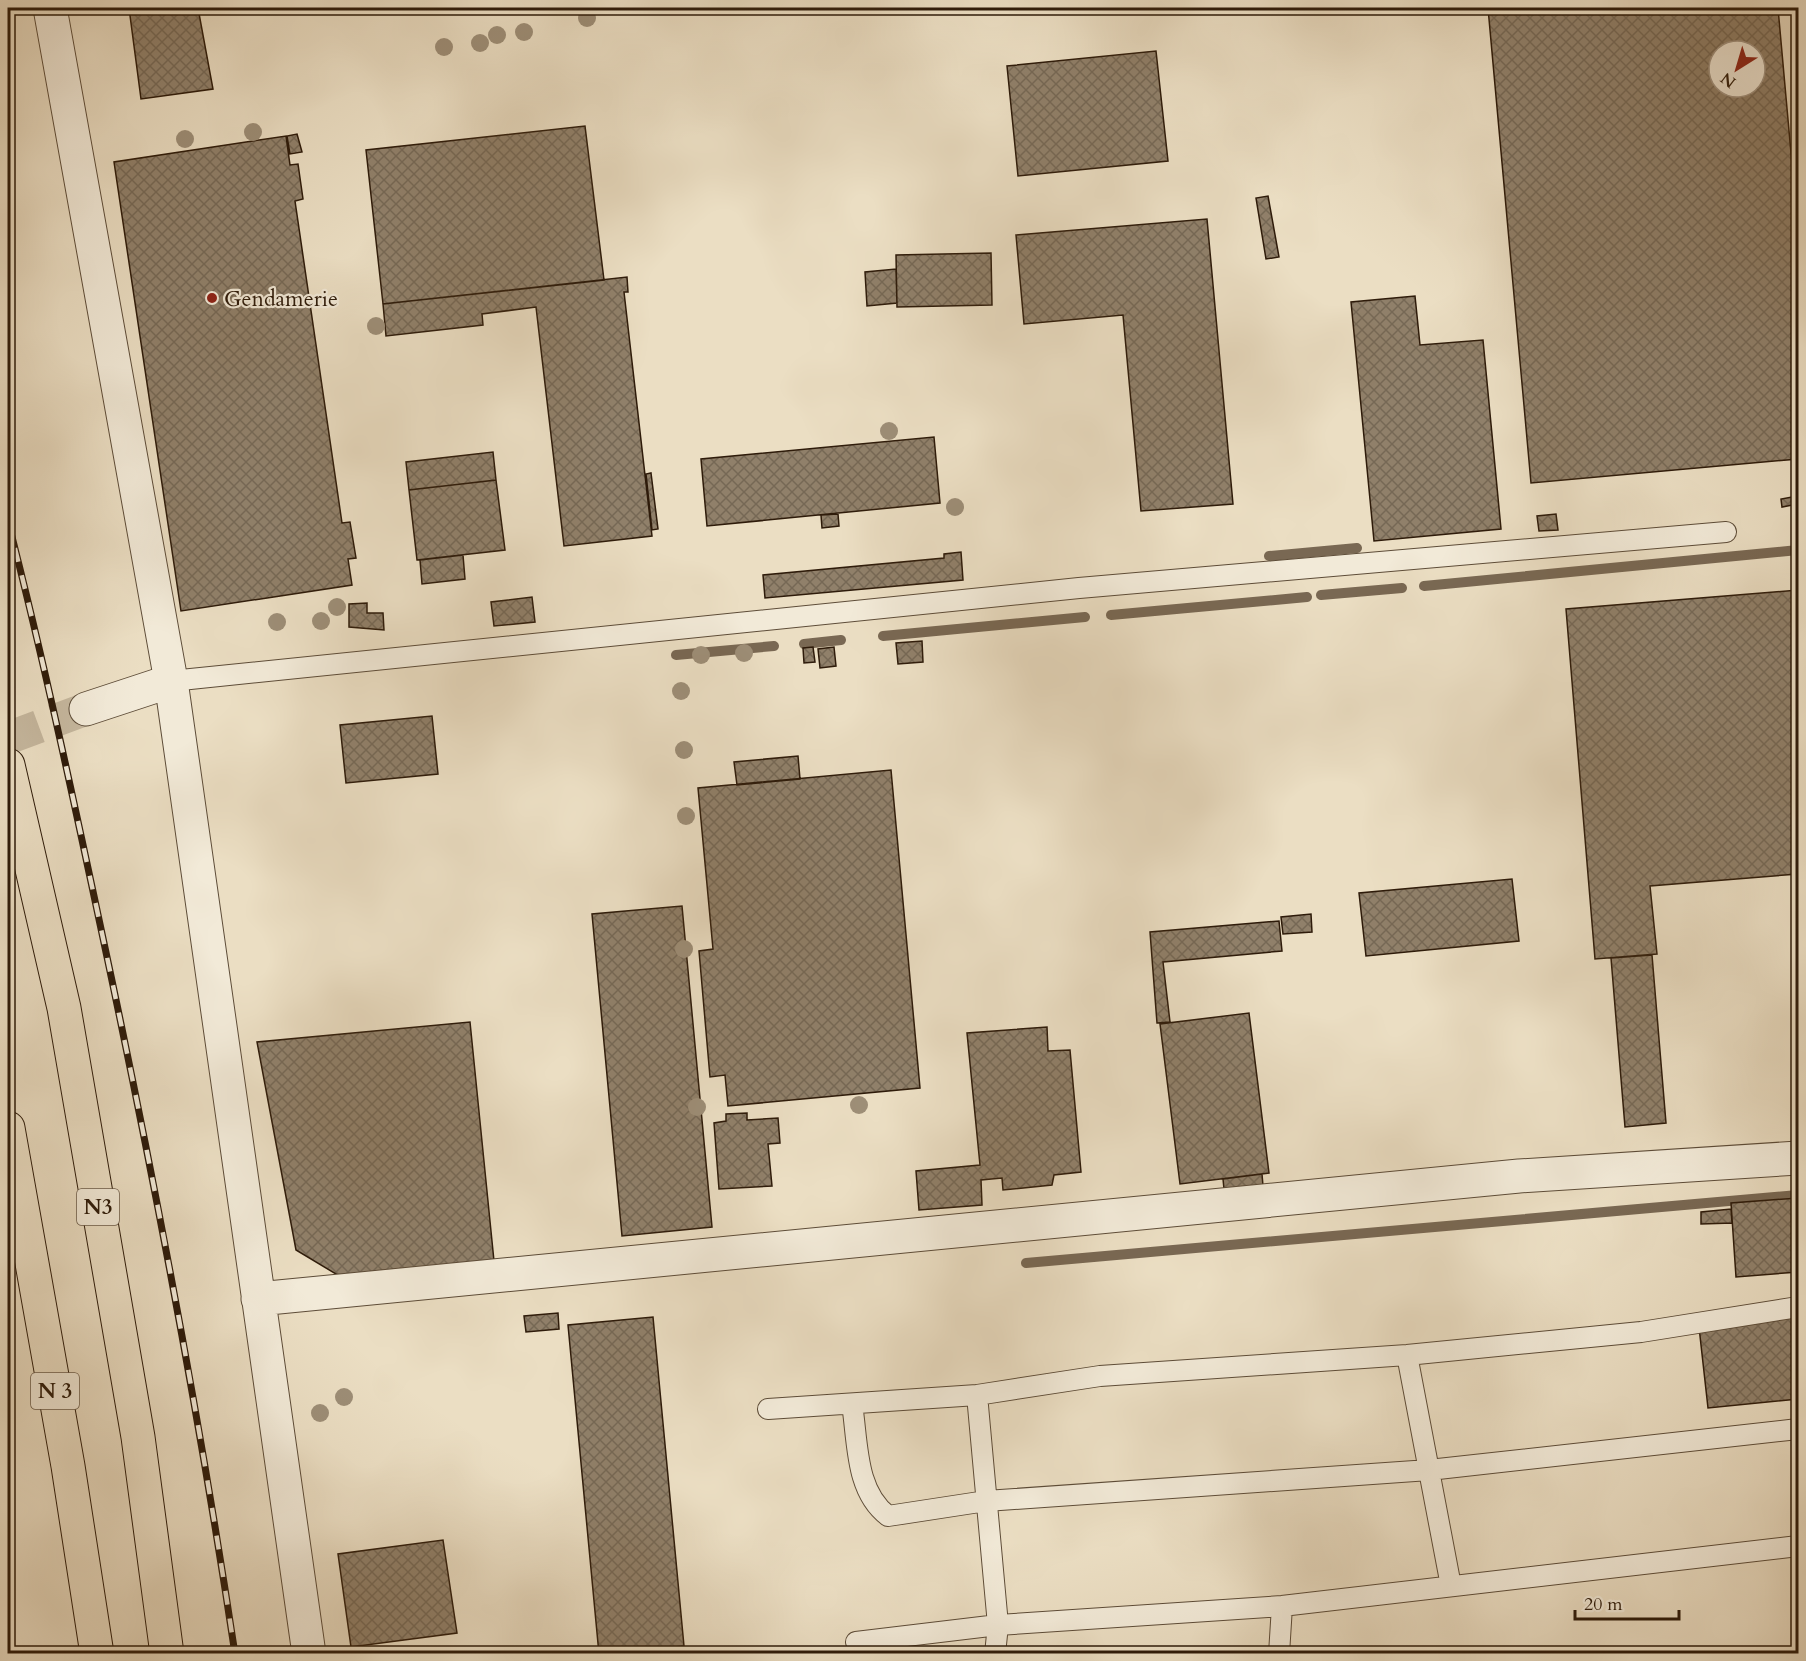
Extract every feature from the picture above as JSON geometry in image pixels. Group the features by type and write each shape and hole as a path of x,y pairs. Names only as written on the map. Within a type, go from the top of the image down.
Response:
{"highway":[{"name":"N3","path":"8,765 64,1008 138,1437 167,1653"},
{"name":"N 3","path":"8,1128 68,1466 98,1653"}],"street":[{"path":"50,8 171,681 309,1653"},
{"path":"86,709 171,681"},
{"path":"258,1299 1519,1176 1798,1158"}],"lane":[{"path":"171,681 1078,588 1726,532"},
{"path":"768,1409 977,1395 1100,1376 1407,1355 1641,1332 1798,1307"},
{"path":"1407,1355 1451,1586"},
{"path":"977,1395 998,1625 995,1653"},
{"path":"852,1404 866,1490 876,1507 888,1516 986,1502 1429,1470 1798,1429"},
{"path":"856,1642 998,1625 1282,1606 1798,1546"},
{"path":"1279,1653 1282,1606"}],"building":[{"path":"129,8 198,8 213,89 141,99"},
{"path":"1488,8 1778,8 1798,231 1798,459 1531,483"},
{"path":"1156,51 1168,161 1018,176 1007,66"},
{"path":"585,126 604,280 383,304 366,150"},
{"path":"297,134 302,152 290,154 287,136"},
{"path":"286,136 290,165 298,164 303,199 295,201 342,523 350,522 356,558 348,559 352,585 181,611 114,162"},
{"path":"1798,182 1798,233 1794,183"},
{"path":"1268,196 1279,257 1266,259 1256,198"},
{"path":"1207,219 1233,504 1141,511 1123,315 1024,324 1016,235"},
{"path":"991,253 992,305 897,307 896,255"},
{"path":"896,269 897,303 867,306 865,272"},
{"path":"627,277 628,292 624,292 652,536 564,546 536,307 482,314 483,325 386,336 383,304"},
{"path":"1415,296 1420,345 1483,340 1501,529 1374,541 1351,302"},
{"path":"934,437 940,503 707,526 701,459"},
{"path":"493,452 496,480 409,490 406,462"},
{"path":"651,473 658,529 652,530 646,474"},
{"path":"496,480 505,550 417,560 409,490"},
{"path":"1798,496 1798,504 1782,507 1781,499"},
{"path":"838,514 839,526 822,528 821,515"},
{"path":"1556,514 1558,530 1539,531 1537,516"},
{"path":"961,552 963,580 765,598 763,575 944,558 944,554"},
{"path":"463,555 465,579 422,584 420,560"},
{"path":"1798,590 1798,874 1650,886 1657,954 1595,959 1566,609"},
{"path":"532,597 535,622 494,626 491,602"},
{"path":"367,603 367,613 383,613 384,630 349,627 349,604"},
{"path":"922,641 923,662 898,664 896,643"},
{"path":"813,647 815,662 804,663 803,648"},
{"path":"834,647 836,666 820,668 818,649"},
{"path":"432,716 438,774 346,783 340,725"},
{"path":"798,756 800,779 737,785 734,762"},
{"path":"891,770 920,1088 728,1106 725,1075 710,1077 699,951 713,949 698,788"},
{"path":"1512,879 1519,941 1366,956 1359,893"},
{"path":"682,906 712,1227 622,1236 592,914"},
{"path":"1311,914 1312,932 1283,934 1281,917"},
{"path":"1279,921 1282,951 1163,962 1170,1022 1157,1023 1150,932"},
{"path":"1652,955 1666,1123 1625,1127 1611,958"},
{"path":"1249,1013 1269,1173 1180,1184 1160,1024"},
{"path":"470,1022 495,1271 351,1283 296,1250 257,1042"},
{"path":"1047,1027 1048,1051 1070,1050 1081,1172 1054,1175 1052,1185 1003,1190 1002,1178 981,1180 982,1205 919,1210 916,1171 980,1165 967,1033"},
{"path":"747,1113 747,1120 778,1118 780,1143 768,1144 772,1186 719,1189 714,1123 726,1121 726,1114"},
{"path":"1262,1174 1263,1186 1224,1189 1223,1179"},
{"path":"1798,1198 1798,1272 1736,1277 1731,1203"},
{"path":"1731,1209 1732,1223 1701,1224 1701,1212"},
{"path":"558,1313 559,1329 526,1332 524,1316"},
{"path":"653,1317 684,1646 599,1654 568,1325"},
{"path":"1798,1317 1798,1399 1708,1408 1699,1327"},
{"path":"443,1540 457,1633 351,1647 338,1554"},
{"path":"684,1646 685,1654 605,1654"}],"waterway":[{"path":"1269,556 1357,548"},
{"path":"1424,586 1798,550"},
{"path":"1321,595 1402,588"},
{"path":"1111,615 1307,597"},
{"path":"883,636 1085,617"},
{"path":"804,644 841,640"},
{"path":"676,655 774,646"},
{"path":"1026,1263 1798,1195"}],"tunnel":[{"path":"8,738 86,709"}],"railway":[{"path":"8,521 60,738 143,1130 192,1392 235,1654"}],"place":[{"name":"Gendamerie","path":"212,298"}]}
